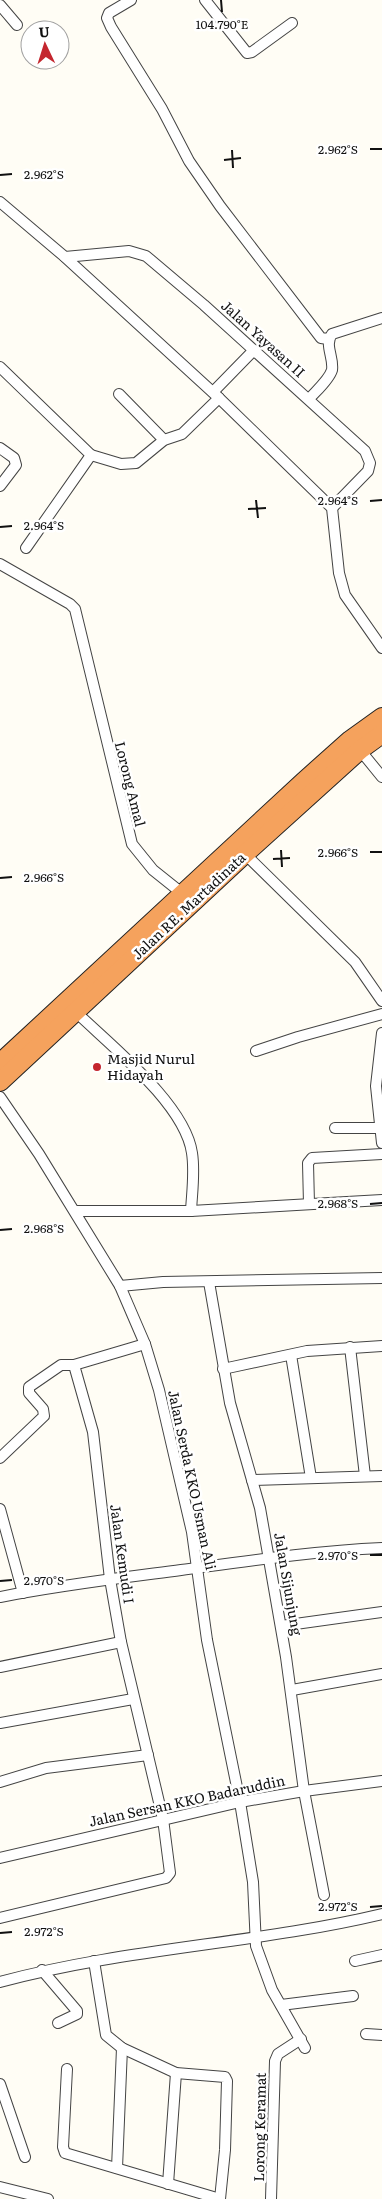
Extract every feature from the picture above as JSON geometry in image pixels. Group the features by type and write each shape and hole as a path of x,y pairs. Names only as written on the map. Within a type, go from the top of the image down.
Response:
{"highway":[{"path":"0,1063 183,894 241,850 344,746 382,717"},
{"name":"Jalan RE. Martadinata","path":"0,1082 76,1012 241,850 360,750 382,734"}],"street":[{"path":"131,0 108,12 107,18 111,27 162,109 189,161 220,206 321,338 328,339"},
{"path":"205,0 247,53 252,52 292,23"},
{"path":"0,5 17,25"},
{"path":"0,202 65,257 216,395 332,508 339,572 345,595 382,648"},
{"name":"Jalan Yayasan II","path":"65,257 138,252 204,305 365,451 370,463 366,475 332,508"},
{"path":"328,339 337,330 382,318"},
{"path":"309,399 332,370 328,339"},
{"path":"0,367 91,455 120,464 131,464 139,461 164,440 182,434 253,351"},
{"path":"119,394 164,440"},
{"path":"0,448 14,458 16,465 0,486"},
{"path":"26,548 91,455"},
{"name":"Lorong Amal","path":"0,564 73,606 132,844 153,870 183,894"},
{"path":"360,750 382,777"},
{"path":"241,850 354,962 382,1001"},
{"path":"76,1012 153,1088 184,1126 192,1153 191,1210"},
{"path":"256,1051 298,1037 382,1014"},
{"path":"382,1032 376,1074 379,1128 382,1143"},
{"name":"Jalan Serda KKO Usman Ali","path":"0,1097 75,1211 120,1286 145,1344 175,1455 198,1567 208,1648 240,1802 252,1882 256,1936"},
{"path":"335,1128 379,1128"},
{"path":"309,1204 308,1163 312,1158 382,1154"},
{"path":"75,1211 191,1210 382,1200"},
{"path":"120,1286 382,1278"},
{"name":"Jalan Sijunjung","path":"209,1282 230,1402 260,1508 292,1690 304,1791 324,1895"},
{"path":"0,1458 44,1416 43,1409 29,1393 29,1387 61,1365 74,1365 145,1344"},
{"path":"223,1369 291,1355 350,1347 382,1346"},
{"path":"350,1347 365,1476"},
{"path":"291,1355 311,1478"},
{"name":"Jalan Kemudi I","path":"0,1918 168,1877 170,1870 163,1819 121,1642 110,1579 95,1443 74,1365"},
{"path":"252,1480 382,1476"},
{"path":"0,1509 23,1593"},
{"path":"0,1598 110,1579 198,1567 337,1550 382,1548"},
{"path":"281,1626 382,1612"},
{"path":"0,1667 121,1642"},
{"path":"292,1690 382,1674"},
{"path":"0,1723 133,1699"},
{"path":"0,1782 46,1768 148,1755"},
{"name":"Jalan Sersan KKO Badaruddin","path":"0,1858 240,1802 304,1791 382,1781"},
{"path":"0,1982 42,1970 256,1936 327,1927 382,1914"},
{"name":"Lorong Keramat","path":"256,1936 256,1946 268,1981 303,2043 278,2054 275,2061 271,2199"},
{"path":"355,1961 382,1955"},
{"path":"67,2069 64,2151 220,2199 225,2150 227,2081 225,2076 176,2073 122,2048 106,2036 94,1961"},
{"path":"42,1970 77,2012 77,2014 58,2024"},
{"path":"281,2005 353,1996"},
{"path":"366,2034 382,2035"},
{"path":"116,2168 122,2048"},
{"path":"168,2184 176,2073"},
{"path":"0,2084 26,2157"},
{"path":"0,2187 48,2199"}],"place":[{"name":"Masjid Nurul Hidayah","path":"97,1067"}]}
